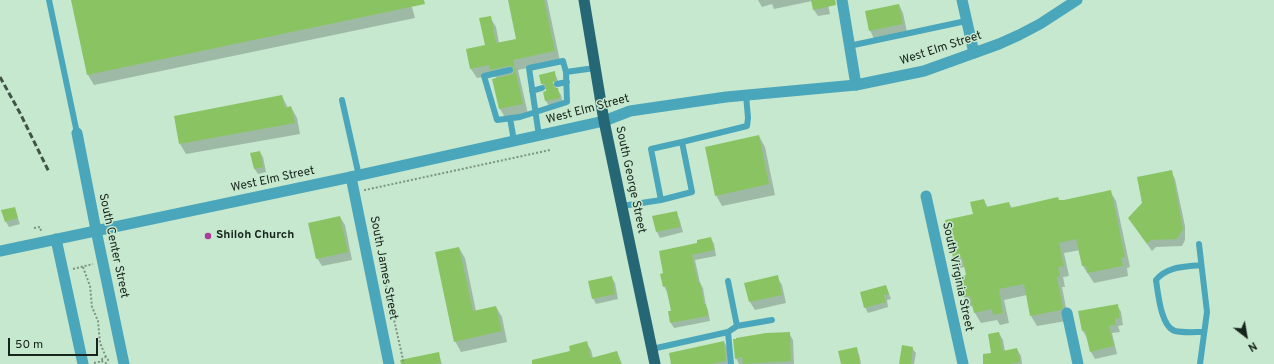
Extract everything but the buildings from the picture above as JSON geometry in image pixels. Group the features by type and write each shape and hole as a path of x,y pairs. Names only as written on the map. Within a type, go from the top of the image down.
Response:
{"main road":[{"name":"South George Street","path":"584,0 604,121 655,364"}],"street":[{"path":"842,0 856,85"},
{"path":"962,0 974,53"},
{"name":"West Elm Street","path":"0,251 539,136 604,121 630,111 746,95 856,85 924,71 999,44 1033,28 1077,0"},
{"name":"South Center Street","path":"77,133 124,364"},
{"name":"South James Street","path":"355,176 389,364"},
{"name":"South Virginia Street","path":"926,196 963,364"},
{"path":"56,239 83,364"},
{"path":"1067,313 1078,364"}],"lane":[{"path":"49,0 77,133"},
{"path":"849,46 966,22"},
{"path":"510,70 484,76 497,120 520,117 535,112 567,102 567,82 563,61 529,68 535,112 539,136"},
{"path":"566,72 595,68"},
{"path":"557,84 567,82"},
{"path":"532,91 542,88"},
{"path":"660,200 651,149 747,126 748,118 746,95"},
{"path":"342,100 355,176"},
{"path":"510,118 514,141"},
{"path":"622,206 660,200 692,192 682,142"},
{"path":"1199,244 1207,312 1200,364"},
{"path":"1201,265 1170,270 1162,273 1156,280 1165,322 1170,329 1176,331 1204,332"},
{"path":"728,281 737,326"},
{"path":"652,350 728,332 737,326 772,320"},
{"path":"728,332 732,364"}],"path":[{"path":"367,197 365,190 550,150"},
{"path":"34,228 40,227 42,232"},
{"path":"380,258 404,364"},
{"path":"69,270 98,263"},
{"path":"83,267 90,286 92,307 98,321 100,343 108,360 106,363 103,361"},
{"path":"90,364 103,361 103,358 106,357"}],"railway":[{"path":"0,77 20,113 49,172"}],"place":[{"name":"Shiloh Church","path":"208,236"}]}
